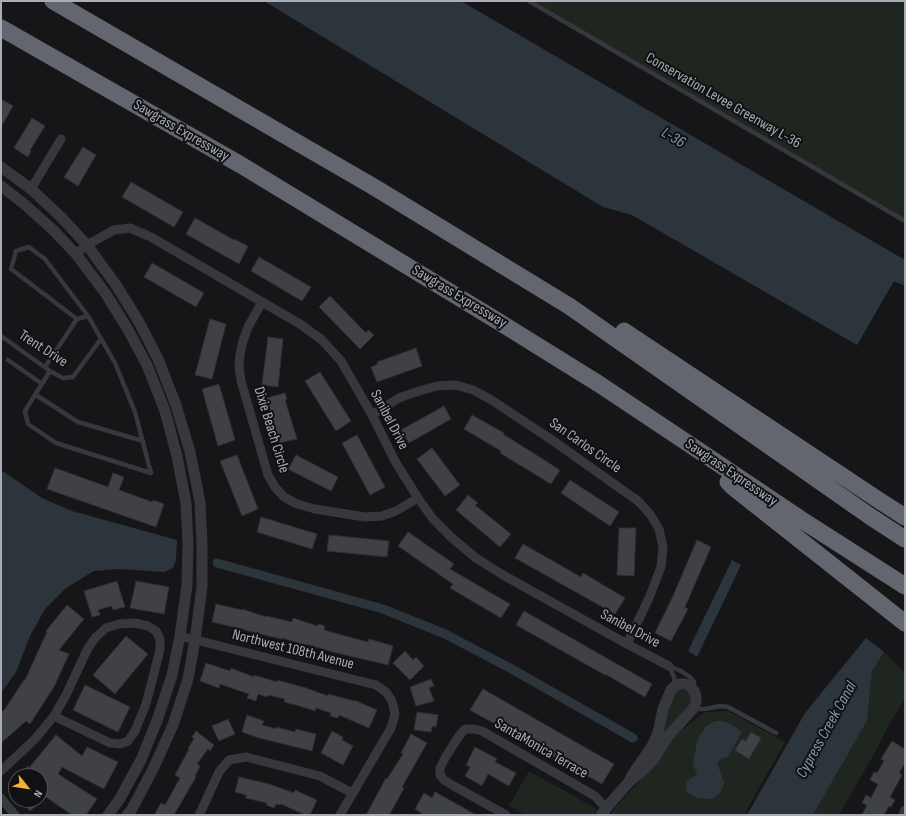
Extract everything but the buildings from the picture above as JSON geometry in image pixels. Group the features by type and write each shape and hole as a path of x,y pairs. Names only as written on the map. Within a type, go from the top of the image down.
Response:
{"highway":[{"path":"53,1 374,187 569,306 871,517 905,539"},
{"name":"Sawgrass Expressway","path":"1,28 241,165 496,320 599,384 804,522 905,586"},
{"path":"569,306 602,319 628,334 905,516"},
{"path":"701,452 733,487 905,623"}],"street":[{"path":"31,189 61,139"},
{"path":"1,167 31,189 61,217 87,245 116,285 139,322 158,359 176,405 190,452 196,480 200,502 202,587 188,679 173,725 154,767 127,815"},
{"path":"1,186 52,229 76,254 106,294 127,328 147,365 165,411 177,456 186,503 188,544 187,585 180,636 172,675 158,718 141,760 119,800 108,815"},
{"name":"Sanibel Drive","path":"76,254 87,245 114,230 130,228 151,237 300,324 322,340 341,362 372,415 396,464 433,519 452,538 476,558 503,575 669,666"},
{"name":"Dixie Beach Circle","path":"262,302 248,327 240,354 239,366 241,381 268,475 275,487 284,497 297,504 315,509 366,517 382,516 396,511 418,498"},
{"name":"San Carlos Circle","path":"372,415 399,398 436,386 456,385 473,390 490,399 552,440 638,501 650,514 659,529 663,546 661,567 649,598 627,644"},
{"path":"1,771 35,739 54,716 66,695 88,648 96,637 106,628 119,624 134,623 148,626 156,631 160,639 160,649 154,673 146,704 135,731 128,741 120,744 110,743 54,716"},
{"name":"Northwest 108th Avenue","path":"180,636 376,685 386,692 392,702 395,714 391,728 352,793"},
{"path":"602,813 628,782 652,746 658,733 663,709 671,690 678,684 689,685 694,691 696,702 693,709 669,735 653,760 640,774 628,782"},
{"name":"SantaMonica Terrace","path":"506,815 452,785 444,780 440,775 440,768 445,758 465,729 482,731 595,796 602,813"},
{"path":"199,815 219,772 229,760 246,757 320,776 352,793 340,815"},
{"path":"1,798 15,815"},
{"path":"903,815 905,810"}],"lane":[{"name":"Conservation Levee Greenway L-36","path":"529,1 905,221"},
{"path":"50,371 25,411 28,424 56,443 151,473 130,398 115,363 88,316 45,259 29,247 16,250 11,269 77,319"},
{"path":"45,367 77,319 88,316"},
{"name":"Trent Drive","path":"1,336 50,371 63,378 73,377 101,338"},
{"path":"8,360 42,384"},
{"path":"36,395 78,422 143,441"},
{"name":"Sanibel Drive","path":"669,666 674,677 674,686"},
{"name":"Sanibel Drive","path":"669,666 690,677 694,682 694,691"},
{"path":"693,709 721,706 728,707 776,732"}],"shaded area":[{"path":"529,1 905,1 905,221"},
{"path":"884,652 905,673 905,699 891,721 839,815 813,815 867,721 872,671"},
{"path":"681,689 690,693 690,703 687,709 668,732 661,734 666,713 675,693"},
{"path":"728,711 785,742 744,815 610,815 617,805 660,757 671,739 705,712"},
{"path":"529,771 597,809 593,815 525,815 509,806"}],"water":[{"name":"L-36","path":"264,1 461,1 905,260 905,286 894,281 857,345 632,215 603,207"},
{"path":"1,470 42,498 72,511 177,540 176,560 173,568 164,572 119,569 94,571 66,588 45,609 30,636 16,672 1,693"},
{"path":"732,560 741,565 697,657 688,651"},
{"name":"Cypress Creek Canal","path":"866,638 884,652 872,671 867,721 813,815 747,815 805,713"},
{"path":"715,721 723,721 731,724 742,732 728,757 722,758 717,763 724,782 719,794 714,798 698,798 687,792 686,784 689,779 697,775 693,765 697,741 706,726"}],"waterway":[{"path":"217,563 383,609 445,634 510,668 633,738"}]}
